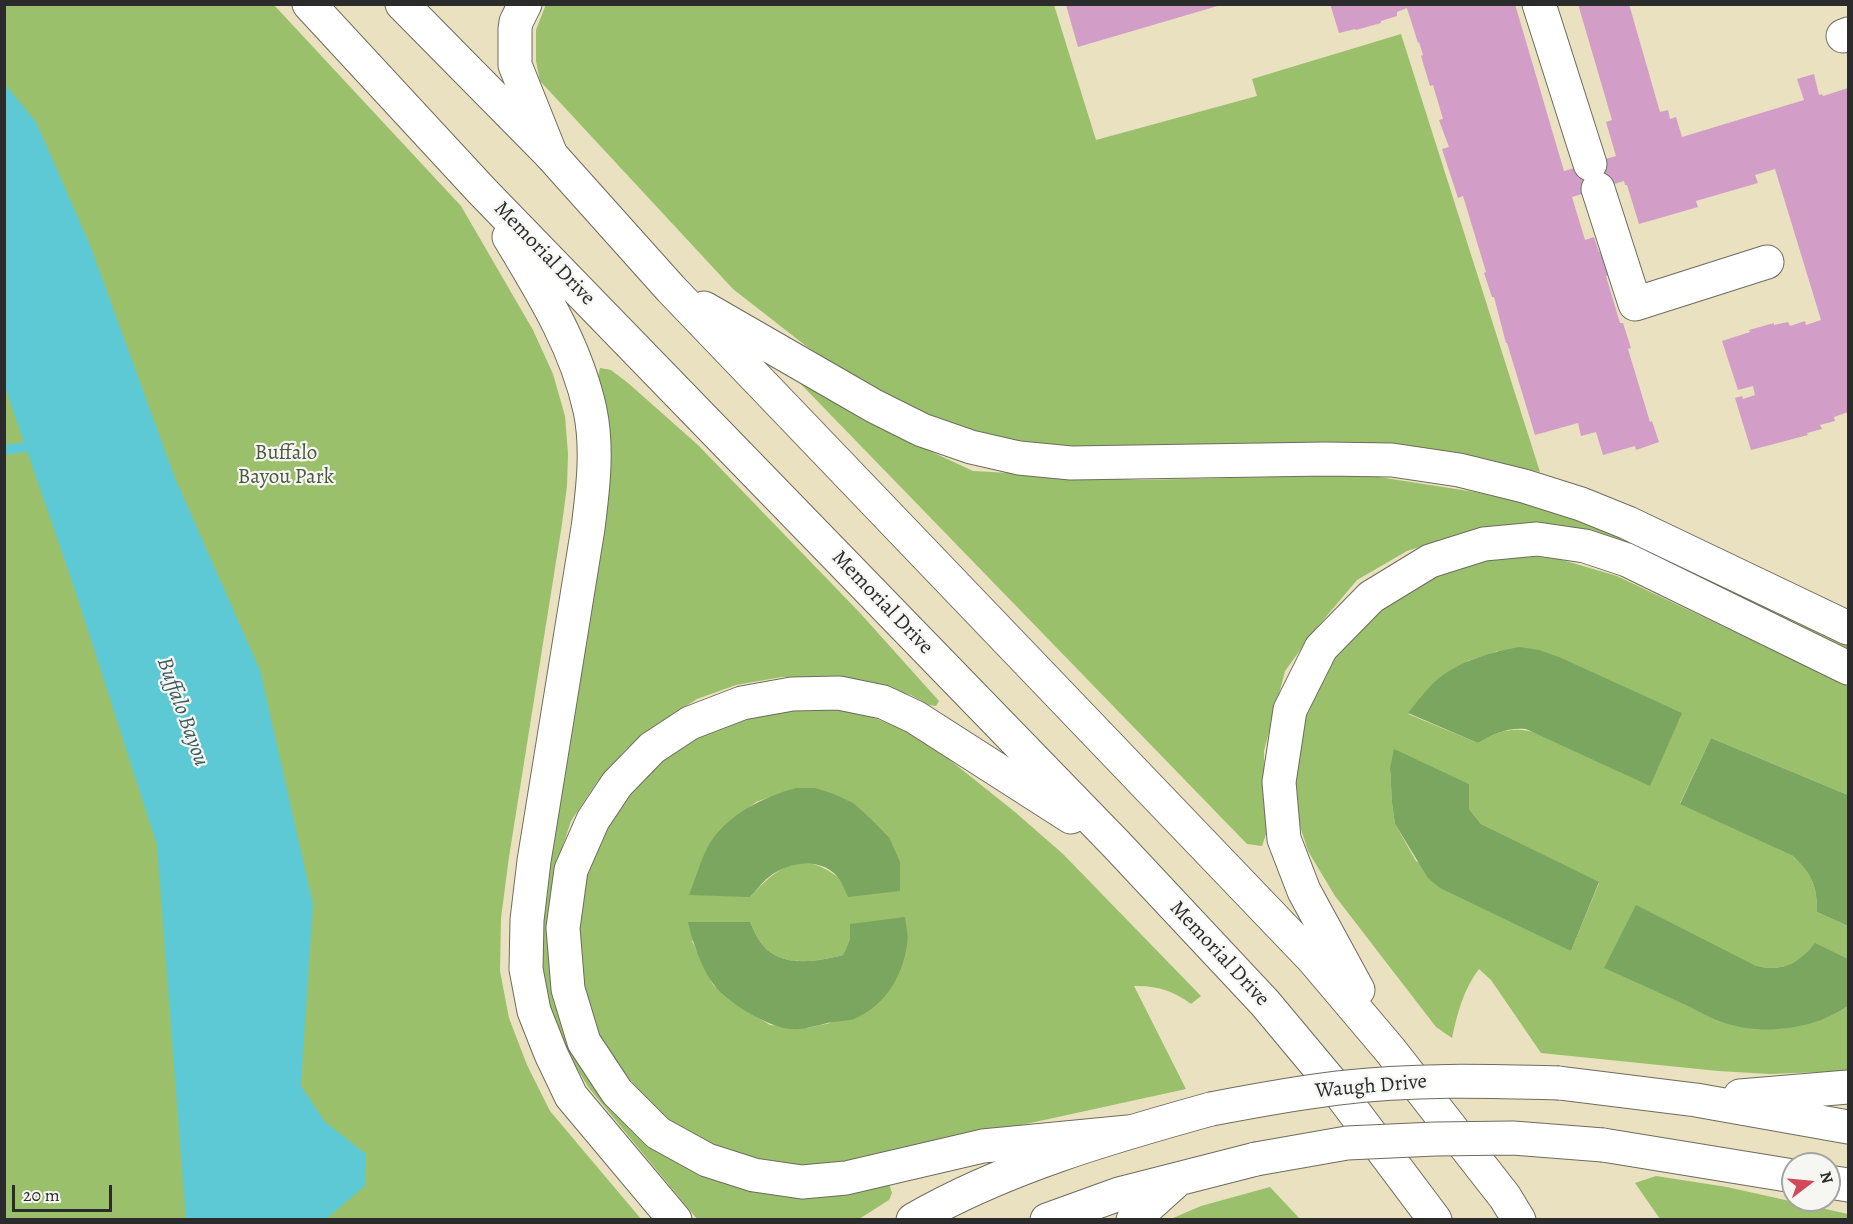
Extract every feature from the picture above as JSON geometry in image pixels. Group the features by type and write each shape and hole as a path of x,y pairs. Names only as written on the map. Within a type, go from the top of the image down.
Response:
{"main road":[{"name":"Memorial Drive","path":"309,4 483,191 1116,844 1265,1003 1336,1089 1435,1220"},
{"path":"402,4 551,155 671,289 1313,959 1390,1050 1516,1212"},
{"path":"525,4 516,22 515,65 551,155"},
{"path":"1539,4 1635,304 1767,262"},
{"path":"483,191 556,318 578,365 590,411 594,454 588,528 534,861 527,920 526,969 534,1011 551,1054 572,1096 675,1220"},
{"path":"671,289 874,406 922,430 971,447 1019,458 1071,463 1392,460 1459,470 1524,486 1581,504 1628,523 1848,628"},
{"path":"1390,1050 1304,891 1284,839 1279,782 1290,710 1321,648 1371,597 1430,561 1484,544 1537,539 1566,543 1585,546 1627,560 1848,668"},
{"path":"1116,844 915,717 883,702 839,693 792,694 742,703 690,723 652,748 638,762 617,784 593,820 571,870 562,928 568,989 584,1042 616,1092 658,1132 707,1160 754,1175 802,1182 846,1178 982,1146 1128,1132"},
{"name":"Waugh Drive","path":"913,1220 1007,1174 1128,1132 1211,1109 1280,1095 1352,1087 1431,1081 1559,1083 1696,1100 1848,1127"},
{"path":"1696,1100 1848,1087"},
{"path":"1047,1220 1119,1194 1179,1178 1256,1159 1347,1143 1513,1138 1603,1145 1781,1174"},
{"path":"1133,1220 1179,1178"}],"green space":[{"path":"546,4 1054,5 1096,140 1257,96 1252,79 1401,34 1540,472 1500,464 1097,451 1011,445 939,423 878,392 806,346 733,289 540,81 536,61 536,30"},
{"name":"Buffalo Bayou Park","path":"5,5 274,5 461,206 533,330 553,374 565,416 568,454 567,486 509,857 501,918 500,971 509,1018 527,1065 550,1111 641,1219 5,1220"},
{"path":"600,368 611,370 628,383 698,445 860,613 939,701 936,706 929,705 911,695 882,687 821,677 782,677 736,685 697,699 661,722 626,749 597,782 571,821 551,890 548,934 553,978 662,1149 889,1184 892,1193 889,1200 859,1219 697,1219 589,1088 565,1045 551,1011 539,958"},
{"path":"794,377 863,420 973,471 1139,480 1366,475 1475,492 1533,505 1585,522 1633,543 1848,645 1848,652 1556,526 1524,523 1463,533 1407,551 1357,580 1314,631 1285,671 1264,751 1264,799 1268,828 1262,846 1247,844"},
{"path":"1518,555 1559,559 1617,576 1848,686 1848,795 1711,738 1680,803 1793,856 1812,881 1817,912 1848,926 1848,959 1815,944 1796,962 1788,965 1772,968 1754,965 1777,1029 1823,1019 1848,1006 1848,1071 1770,1074 1718,1071 1541,1053 1491,980 1479,969 1469,984 1452,1038 1436,1027 1335,896 1308,851 1298,820 1296,782 1298,739 1309,700 1341,642 1398,591 1439,573 1478,560","holes":["1498,651 1536,733 1521,730 1506,731 1492,735 1478,743 1408,714 1468,661","1390,768 1450,776 1469,784 1469,809 1481,824 1599,883 1571,951 1416,861 1395,824"]},
{"path":"1519,647 1539,650 1559,657 1682,713 1650,786 1526,729 1501,732 1478,743 1408,713 1433,683 1452,669 1480,657"},
{"path":"816,706 864,714 908,731 931,745 1015,812 1063,854 1201,996 1191,1004 1164,990 1134,986 1186,1089 820,1167 768,1165 717,1147 676,1125 652,1107 611,1056 596,1028 584,988 579,958 579,918 584,885 593,853 608,820 636,783 672,752 712,726 746,715","holes":["795,788 855,804 889,837 839,878 813,864 791,865 770,877 750,897 723,828 756,802","750,922 767,949 776,956 797,961 821,960 843,955 850,939 830,1023 807,1028 770,1025 741,1007 713,985 692,941"]},
{"path":"1711,738 1848,795 1848,926 1817,912 1812,881 1793,856 1680,804"},
{"path":"1394,749 1469,784 1469,809 1481,824 1599,882 1571,951 1440,888 1428,878 1395,824 1390,768"},
{"path":"795,788 815,788 834,794 855,804 871,819 889,837 900,862 900,891 848,897 840,880 833,872 816,864 806,864 786,867 777,872 764,881 750,897 689,895 710,843 727,823 759,802"},
{"path":"1636,905 1754,965 1763,967 1788,965 1796,961 1815,943 1848,959 1848,1006 1835,1014 1805,1025 1772,1029 1740,1027 1715,1020 1604,968"},
{"path":"905,917 908,938 905,956 897,978 883,998 854,1019 796,1029 782,1028 760,1019 720,992 702,963 688,922 750,922 759,940 776,956 809,961 843,955 850,939 850,924"},
{"path":"1656,1176 1727,1187 1781,1199 1781,1212 1839,1212 1848,1214 1848,1219 1660,1219 1635,1183"},
{"path":"1270,1187 1300,1219 1171,1219 1201,1206"}],"water":[{"name":"Buffalo Bayou","path":"4,83 36,122 90,245 175,478 260,670 313,904 301,1086 325,1122 366,1154 365,1186 326,1219 186,1219 157,845 75,590 5,387"}],"building":[{"path":"1330,4 1515,4 1564,171 1616,156 1606,122 1612,120 1578,4 1629,4 1660,112 1668,110 1670,119 1676,117 1682,137 1804,100 1797,79 1814,74 1819,95 1823,96 1848,88 1848,412 1834,417 1835,421 1820,425 1822,429 1807,433 1808,435 1751,450 1735,398 1742,396 1743,399 1755,395 1753,386 1738,390 1722,341 1774,323 1774,325 1788,322 1790,326 1805,321 1806,325 1821,320 1775,169 1755,175 1758,183 1696,201 1698,207 1639,224 1624,181 1572,197 1585,240 1594,237 1599,252 1601,251 1620,323 1623,323 1631,348 1628,349 1650,422 1652,421 1659,442 1636,450 1635,446 1603,455 1596,432 1581,436 1578,423 1535,435 1494,297 1492,297 1484,273 1486,272 1463,196 1458,198 1442,149 1449,147 1439,120 1443,119 1433,85 1430,86 1421,56 1423,55 1407,8 1397,12 1397,16 1381,21 1381,23 1339,33"},
{"path":"1066,5 1221,5 1078,47"}],"waterway":[{"path":"4,450 26,447 40,449"}]}
